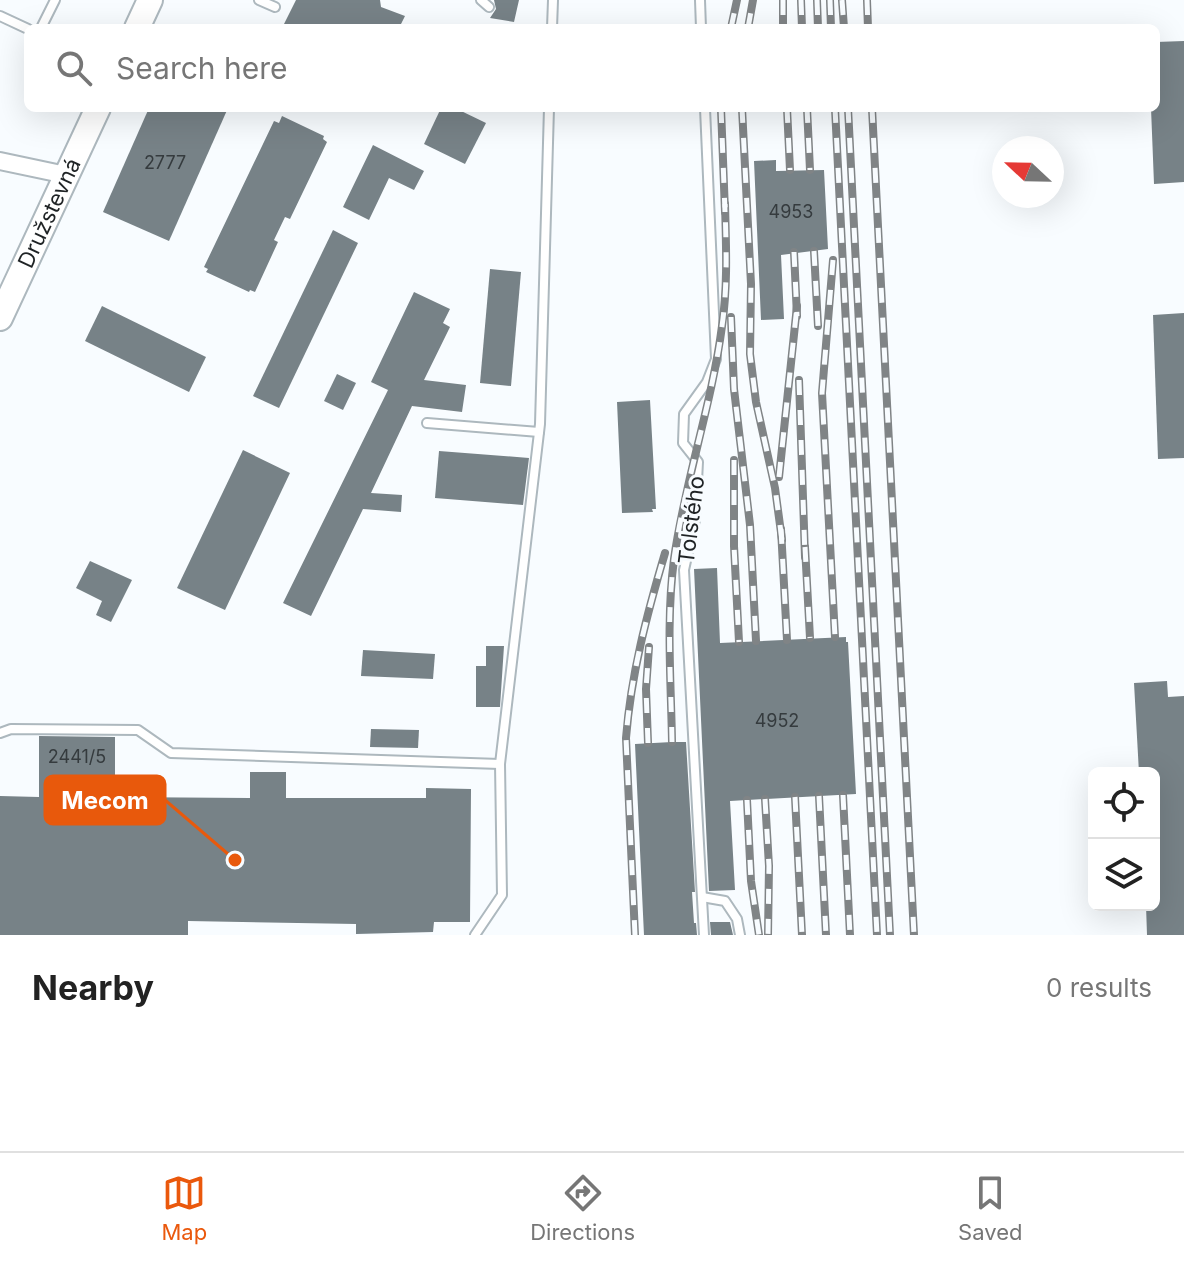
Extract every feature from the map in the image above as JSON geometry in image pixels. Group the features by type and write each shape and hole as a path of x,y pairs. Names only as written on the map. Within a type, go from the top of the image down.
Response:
{"main road":[{"path":"139,24 150,0"},
{"name":"Družstevná","path":"0,318 96,112"}],"street":[{"path":"0,161 66,175"}],"lane":[{"path":"43,24 55,0"},
{"path":"259,0 275,7"},
{"path":"481,0 489,7"},
{"path":"552,24 553,0"},
{"path":"700,0 701,24"},
{"path":"0,16 24,27"},
{"path":"475,935 502,895 500,764 539,432 549,112"},
{"name":"Tolstého","path":"704,935 684,570 695,520 698,462 683,443 684,414 707,382 716,359 705,112"},
{"path":"427,423 539,432"},
{"path":"0,733 11,729 138,730 171,753 500,764"},
{"path":"702,897 725,901 737,919 740,935"}],"building":[{"path":"296,0 380,0 381,7 405,16 401,24 284,24"},
{"path":"494,0 519,0 514,22 490,18 496,9"},
{"path":"1184,41 1184,182 1154,184 1151,112 1160,112 1160,42"},
{"path":"147,112 226,112 169,241 103,212"},
{"path":"439,112 463,112 486,123 465,164 424,144"},
{"path":"282,116 324,136 327,142 290,219 285,217 274,240 278,242 255,292 249,292 206,272 208,269 204,267 274,121 279,123"},
{"path":"373,145 424,171 414,190 389,178 369,220 343,207"},
{"path":"776,160 776,171 824,170 828,249 781,255 784,319 761,320 754,161"},
{"path":"333,230 358,243 279,408 253,396"},
{"path":"490,269 521,272 511,386 480,383"},
{"path":"414,292 450,309 443,323 450,327 424,380 466,385 462,412 412,406 371,493 402,495 401,512 363,509 311,616 283,603 388,390 371,382"},
{"path":"102,306 206,357 189,392 85,341"},
{"path":"1184,313 1184,458 1158,459 1153,315"},
{"path":"337,374 356,383 343,410 324,401"},
{"path":"650,400 656,509 652,509 653,512 622,513 617,402"},
{"path":"243,450 290,473 225,610 177,588"},
{"path":"439,451 529,458 523,505 435,498"},
{"path":"90,561 132,580 111,622 96,615 102,601 76,588"},
{"path":"717,568 720,643 846,637 856,794 730,801 735,890 709,891 694,569"},
{"path":"486,646 504,646 500,707 476,707 476,666 486,666"},
{"path":"363,650 435,654 433,679 361,676"},
{"path":"1167,681 1168,697 1184,696 1184,935 1147,935 1146,911 1160,911 1160,767 1139,767 1134,683"},
{"path":"371,729 419,730 418,748 370,747"},
{"path":"39,736 115,737 115,797 250,798 250,772 286,772 286,798 426,798 426,788 471,789 470,922 434,922 433,932 356,934 356,924 188,921 188,935 0,935 0,796 39,797"},
{"path":"686,742 695,892 692,892 697,935 644,935 635,744"},
{"path":"710,922 730,922 733,935 711,935"}],"railway":[{"path":"732,24 737,0"},
{"path":"749,24 753,0"},
{"path":"783,0 783,24"},
{"path":"801,0 802,24"},
{"path":"817,0 818,24"},
{"path":"830,0 831,24"},
{"path":"842,0 844,24"},
{"path":"867,0 868,24"},
{"path":"721,112 725,212"},
{"path":"742,112 751,284 750,354 782,540"},
{"path":"787,112 790,170"},
{"path":"807,112 810,170"},
{"path":"835,112 877,935"},
{"path":"848,112 890,935"},
{"path":"872,112 914,935"},
{"path":"672,742 670,605 674,559 718,355 726,280 725,204"},
{"path":"814,251 818,326"},
{"path":"794,252 797,316"},
{"path":"833,260 822,393 835,637"},
{"path":"779,477 797,306"},
{"path":"731,317 734,389 750,525 756,641"},
{"path":"799,380 805,557"},
{"path":"734,460 739,642"},
{"path":"781,529 787,640"},
{"path":"805,547 810,638"},
{"path":"635,935 626,738 641,644 665,553"},
{"path":"648,743 646,689 649,647"},
{"path":"843,795 850,935"},
{"path":"819,796 826,935"},
{"path":"795,797 802,935"},
{"path":"765,799 769,866 768,935"},
{"path":"747,800 751,881 759,935"}],"place":[{"name":"Mecom","path":"235,860"}]}
